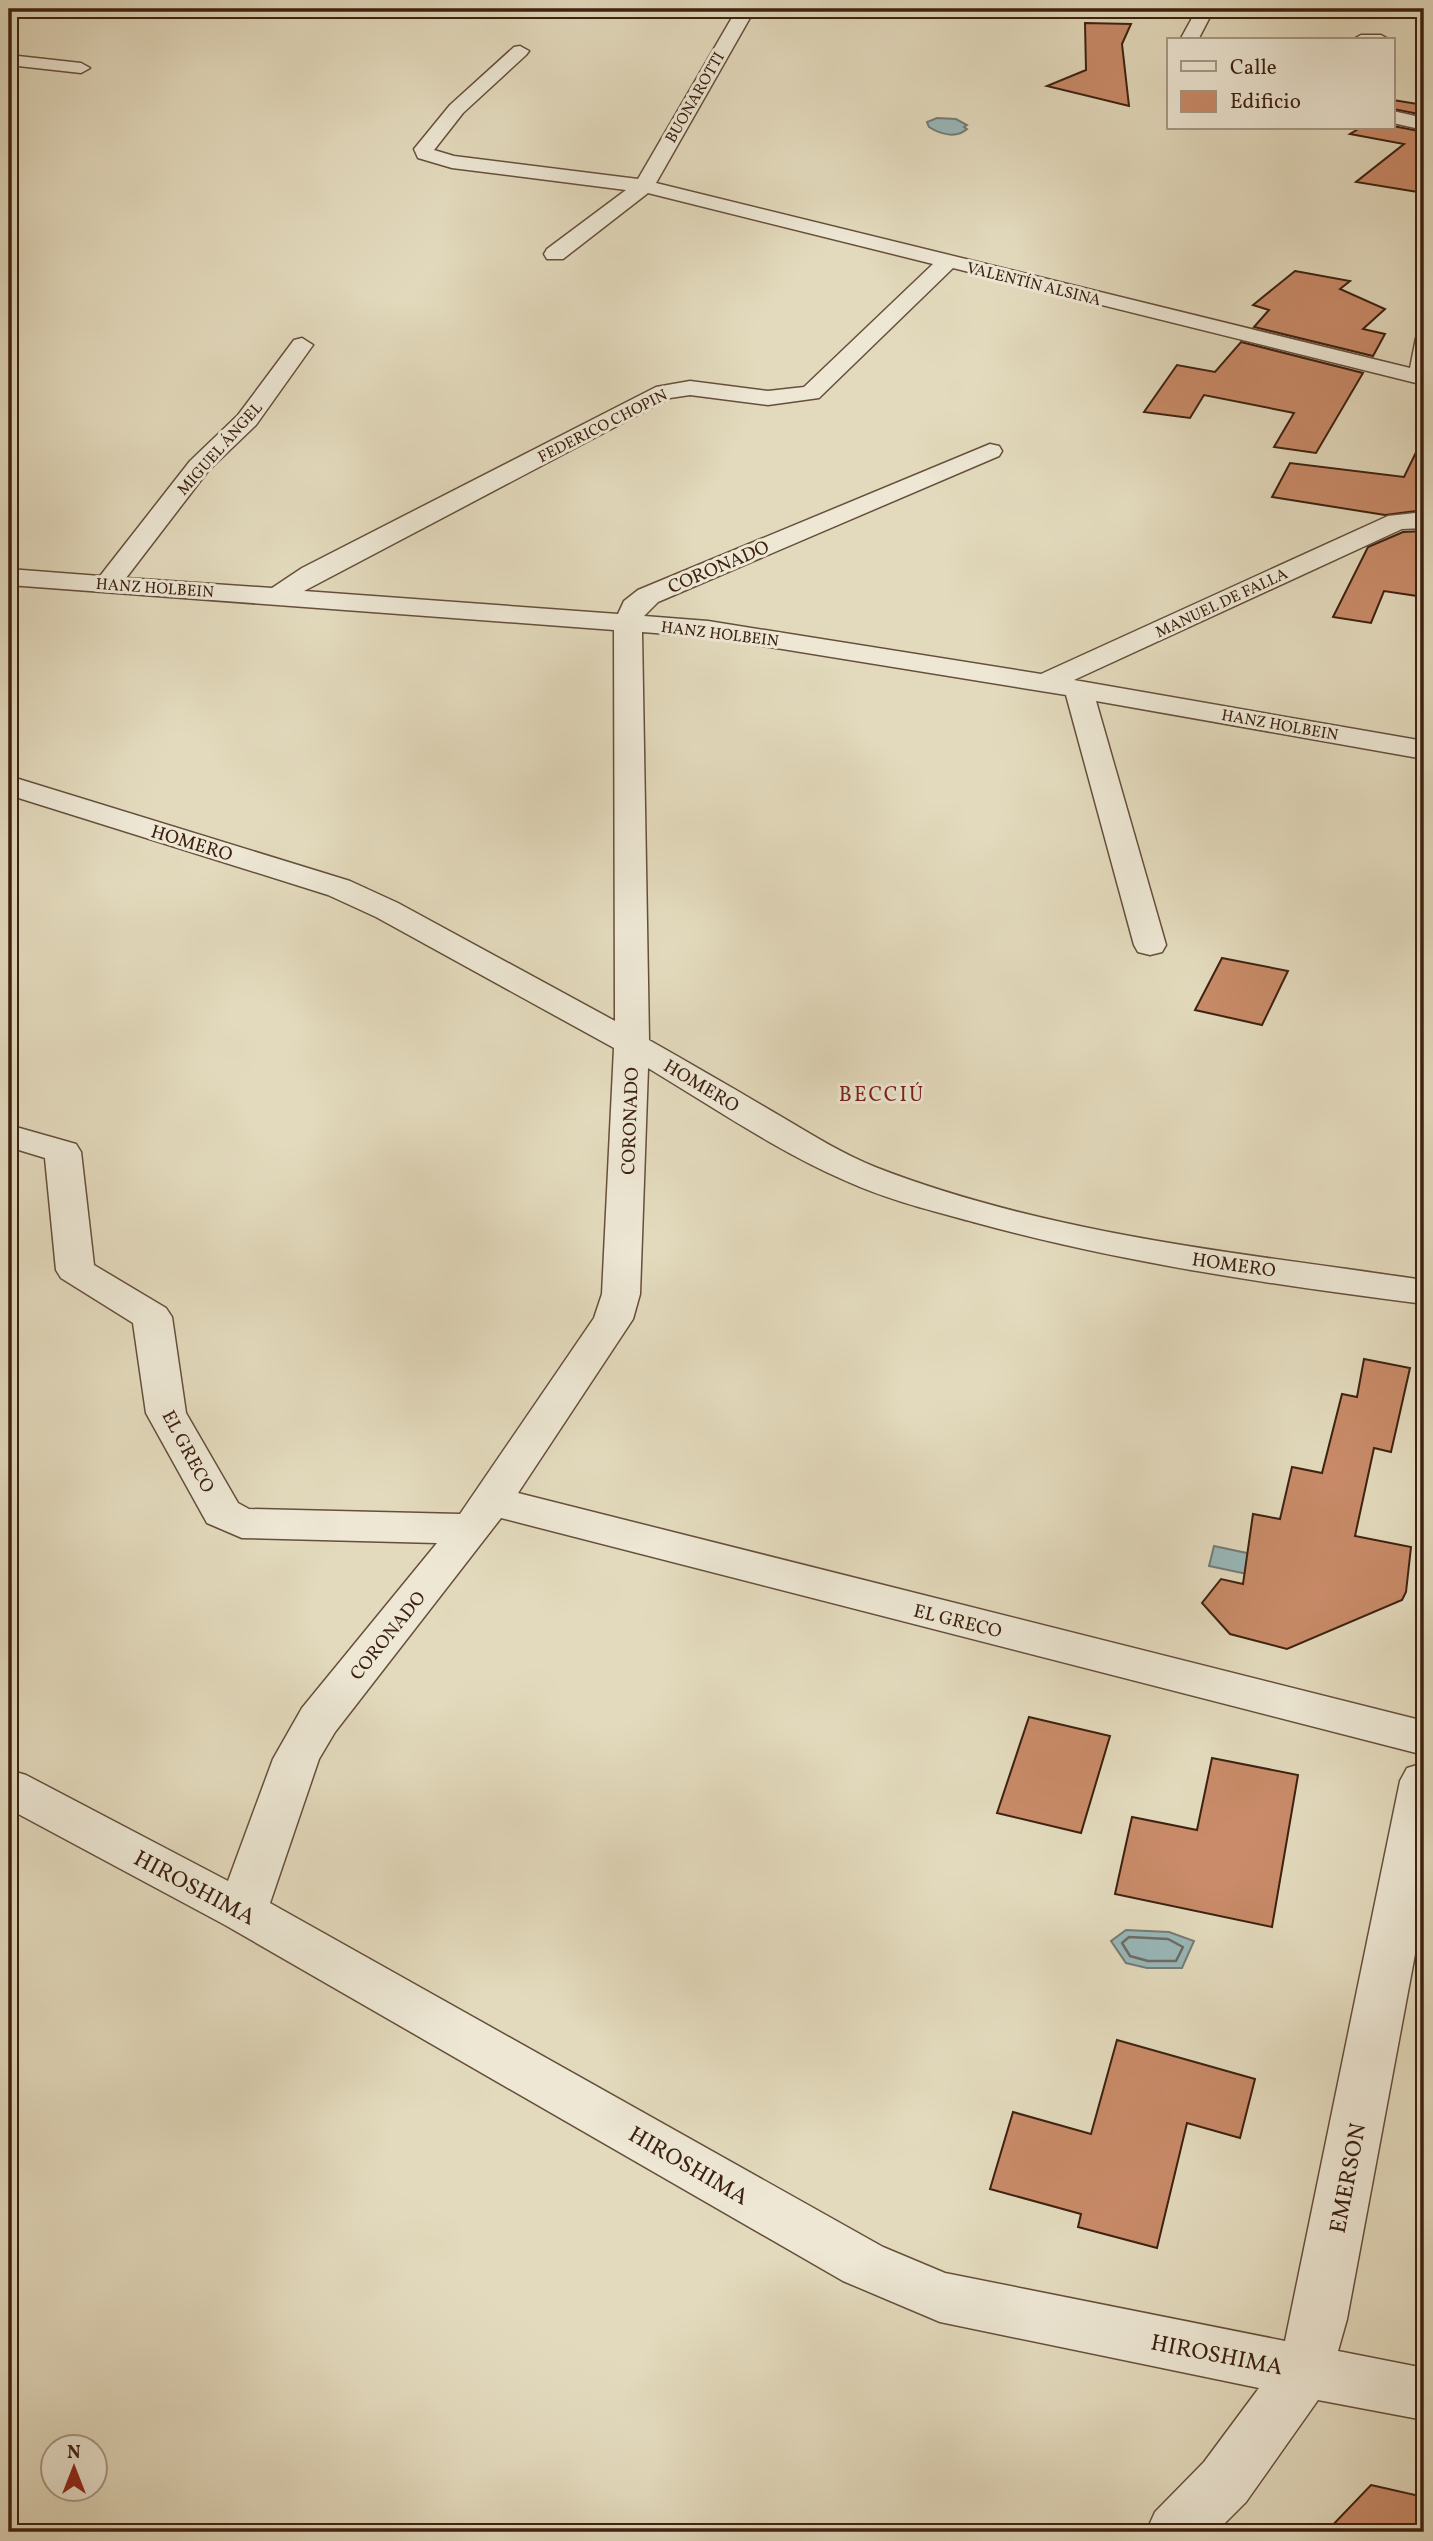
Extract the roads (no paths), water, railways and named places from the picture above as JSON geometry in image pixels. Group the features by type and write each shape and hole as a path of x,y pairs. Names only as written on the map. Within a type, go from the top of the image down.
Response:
{"street":[{"name":"BUONAROTTI","path":"644,186 746,9"},
{"path":"1190,38 1205,9"},
{"name":"VALENTÍN ALSINA","path":"520,51 480,86 431,138 424,149 425,153 452,162 644,186 1422,377"},
{"path":"9,60 81,68"},
{"path":"1394,117 1424,124"},
{"path":"555,254 644,186"},
{"name":"FEDERICO CHOPIN","path":"279,596 311,574 664,392 690,388 768,398 811,393 947,262"},
{"path":"1422,377 1424,343"},
{"name":"MIGUEL ÁNGEL","path":"108,583 200,466 247,420 302,345"},
{"name":"CORONADO","path":"242,1911 296,1759 318,1720 482,1515 613,1319 621,1294 632,1044 628,622 634,607 648,596 990,451"},
{"name":"MANUEL DE FALLA","path":"1044,682 1397,521 1424,520"},
{"name":"HANZ HOLBEIN","path":"9,577 628,622 738,633 1044,682 1424,750"},
{"path":"1078,688 1150,945"},
{"name":"HOMERO","path":"9,785 339,888 387,910 632,1044 811,1150 860,1174 919,1195 1031,1226 1138,1250 1424,1292"},
{"name":"EL GRECO","path":"9,1136 63,1152 75,1270 152,1317 166,1413 222,1513 242,1523 482,1515 1424,1738"},
{"name":"EMERSON","path":"1176,2532 1224,2482 1304,2372 1319,2319 1424,1781"},
{"name":"HIROSHIMA","path":"9,1788 242,1911 863,2263 940,2297 1424,2394"}],"water":[{"path":"937,118 956,119 967,125 964,127 967,129 953,135 938,132 929,127 927,122"},
{"path":"1214,1546 1275,1559 1271,1579 1209,1566"},
{"path":"1126,1930 1169,1932 1194,1941 1182,1968 1147,1968 1126,1963 1111,1941"}],"district":[{"name":"BECCIÚ","path":"882,1094"}]}
